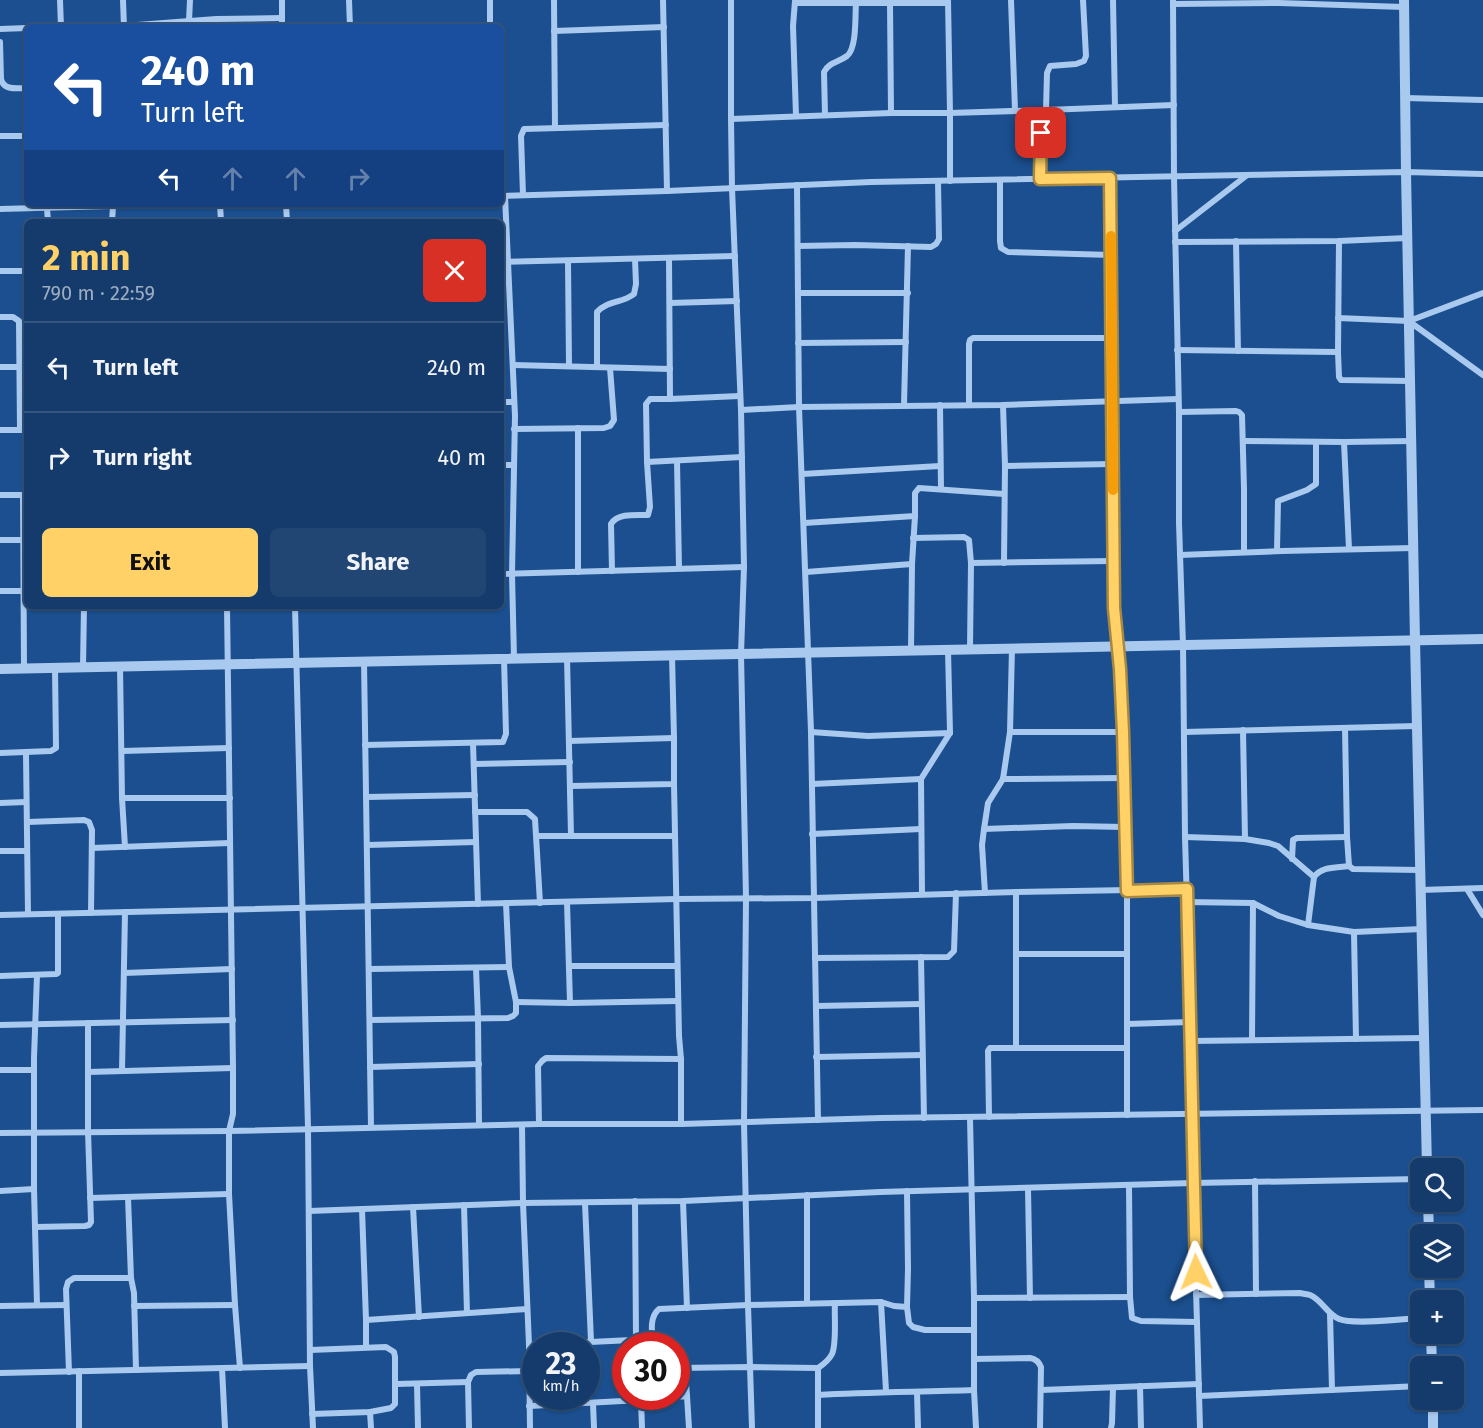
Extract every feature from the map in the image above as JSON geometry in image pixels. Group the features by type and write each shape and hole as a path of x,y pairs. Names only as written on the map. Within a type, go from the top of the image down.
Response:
{"street":[{"path":"60,0 61,24"},
{"path":"123,0 124,24"},
{"path":"189,21 190,0"},
{"path":"282,0 282,24"},
{"path":"349,0 350,24"},
{"path":"490,0 490,24"},
{"path":"554,0 555,128"},
{"path":"663,0 667,191"},
{"path":"731,0 732,188 741,410 744,567 741,654 746,898 744,1122 752,1428"},
{"path":"1011,0 1015,110"},
{"path":"1040,179 1047,73 1050,66 1076,64 1084,61 1086,56 1083,0"},
{"path":"1113,0 1115,107"},
{"path":"796,116 793,26 795,2 948,2 950,181"},
{"path":"1200,1428 1191,1022 1186,902 1173,2 1404,3 1414,640 1427,1158"},
{"path":"825,115 824,72 827,66 849,55 853,45 856,3"},
{"path":"890,3 891,113"},
{"path":"150,24 216,19 282,18"},
{"path":"216,19 216,24"},
{"path":"554,31 663,27"},
{"path":"0,28 24,28"},
{"path":"0,42 2,84 8,88 24,88"},
{"path":"1405,98 1483,100"},
{"path":"731,119 1174,105"},
{"path":"523,195 521,136 525,129 666,125"},
{"path":"0,136 24,136"},
{"path":"504,196 938,181 1406,172 1483,174"},
{"path":"1175,231 1246,176"},
{"path":"1110,178 1114,608 1123,732 1127,891 1127,1116"},
{"path":"1000,180 1001,248 1008,252 1111,255"},
{"path":"798,246 931,247 939,239 938,181"},
{"path":"797,185 799,407 811,732 818,1120"},
{"path":"0,209 56,207"},
{"path":"365,744 498,743 505,739 513,574 514,402 509,262 504,207"},
{"path":"47,208 48,219"},
{"path":"1176,242 1339,241 1407,238"},
{"path":"1236,241 1238,351"},
{"path":"1339,241 1339,377 1341,380 1411,381"},
{"path":"904,405 908,246"},
{"path":"504,262 735,256"},
{"path":"669,258 670,399"},
{"path":"597,367 598,309 627,299 634,294 635,259"},
{"path":"568,261 569,366"},
{"path":"0,271 24,271"},
{"path":"799,293 908,293"},
{"path":"1338,318 1409,321 1483,294"},
{"path":"670,303 737,301"},
{"path":"0,317 13,317 19,321 19,367 24,430 0,430"},
{"path":"1409,321 1483,375"},
{"path":"969,405 970,339 1112,338"},
{"path":"19,339 24,339"},
{"path":"798,343 906,342"},
{"path":"1177,350 1338,352"},
{"path":"513,365 670,369"},
{"path":"0,367 19,367"},
{"path":"514,429 604,428 610,426 614,420 610,368"},
{"path":"612,571 610,524 612,520 616,517 649,513 646,404 650,399 740,396"},
{"path":"741,410 1178,399"},
{"path":"504,402 514,402"},
{"path":"940,405 941,489"},
{"path":"1003,405 1004,563"},
{"path":"1179,412 1239,412 1242,416 1244,552"},
{"path":"578,428 578,572"},
{"path":"1243,441 1412,441"},
{"path":"1277,551 1278,501 1307,490 1316,484 1316,442"},
{"path":"1344,442 1349,549"},
{"path":"647,462 742,457"},
{"path":"677,461 679,568"},
{"path":"1005,466 1112,464"},
{"path":"504,465 514,465"},
{"path":"802,474 940,466"},
{"path":"911,650 915,493 919,488 1004,494"},
{"path":"0,495 24,495"},
{"path":"804,523 915,516"},
{"path":"24,518 24,552"},
{"path":"913,538 968,538 971,563 970,649"},
{"path":"0,540 23,540"},
{"path":"1180,555 1413,548"},
{"path":"971,563 1113,561"},
{"path":"806,572 912,564"},
{"path":"504,574 744,567"},
{"path":"24,577 24,668"},
{"path":"0,591 23,591"},
{"path":"83,667 84,609"},
{"path":"227,609 233,1068 233,1114 229,1131 230,1194 240,1368"},
{"path":"296,609 313,1428"},
{"path":"0,669 1483,639"},
{"path":"985,893 982,845 988,802 1004,778 1010,732 1012,648"},
{"path":"922,894 921,779 950,733 948,650"},
{"path":"672,656 681,1124"},
{"path":"567,657 571,836"},
{"path":"364,661 371,1127"},
{"path":"120,666 125,847"},
{"path":"0,753 51,751 56,748 55,668"},
{"path":"1184,732 1417,726"},
{"path":"1345,728 1349,866"},
{"path":"1243,730 1245,839"},
{"path":"811,732 868,736 950,733"},
{"path":"1010,732 1123,732"},
{"path":"569,741 674,738"},
{"path":"473,743 478,904"},
{"path":"122,751 229,748"},
{"path":"26,753 28,914"},
{"path":"474,764 570,762"},
{"path":"1004,778 1124,778"},
{"path":"812,783 921,779"},
{"path":"570,786 674,784"},
{"path":"366,797 475,795"},
{"path":"122,798 230,798"},
{"path":"0,802 26,802"},
{"path":"474,812 527,812 535,819 540,903"},
{"path":"27,822 84,820 89,822 92,848 91,913"},
{"path":"984,829 1125,827"},
{"path":"812,834 921,829"},
{"path":"537,836 675,836"},
{"path":"1185,837 1245,839 1269,843 1278,846 1314,877"},
{"path":"1292,859 1292,844 1297,838 1347,837"},
{"path":"367,844 476,842"},
{"path":"92,848 230,843"},
{"path":"0,851 27,851"},
{"path":"1308,925 1314,877 1318,871 1349,866 1353,869 1420,870"},
{"path":"1420,890 1483,888"},
{"path":"0,915 1187,889"},
{"path":"1467,889 1483,915"},
{"path":"1016,892 1016,1047"},
{"path":"815,958 948,957 954,951 956,893"},
{"path":"1186,902 1253,903 1279,916 1308,925 1354,932 1422,929"},
{"path":"370,1020 508,1018 513,1016 516,1013 516,1002 509,967 506,903"},
{"path":"567,903 570,1003"},
{"path":"1252,1040 1253,903"},
{"path":"122,1071 125,912"},
{"path":"0,976 58,973 58,914"},
{"path":"1354,932 1356,1039"},
{"path":"1016,954 1127,954"},
{"path":"921,957 924,1119"},
{"path":"569,966 677,966"},
{"path":"369,969 509,967"},
{"path":"476,968 479,1125"},
{"path":"124,973 232,969"},
{"path":"37,975 34,1070 37,1305"},
{"path":"516,1002 678,1000"},
{"path":"816,1006 921,1004"},
{"path":"0,1025 232,1020"},
{"path":"1127,1024 1191,1022"},
{"path":"35,1227 89,1225 91,1222 88,1023"},
{"path":"1191,1041 1424,1038"},
{"path":"988,1118 989,1049 991,1047 1127,1048"},
{"path":"816,1056 922,1055"},
{"path":"539,1124 538,1066 546,1058 681,1059"},
{"path":"370,1067 478,1064"},
{"path":"88,1072 233,1068"},
{"path":"0,1070 34,1070"},
{"path":"0,1132 229,1131 479,1125 681,1124 1483,1110"},
{"path":"969,1118 976,1428"},
{"path":"522,1125 528,1332"},
{"path":"309,1211 523,1203 683,1201 907,1191 1410,1179"},
{"path":"1255,1181 1256,1294"},
{"path":"1130,1185 1132,1316 1141,1321 1197,1322"},
{"path":"1028,1188 1030,1298"},
{"path":"0,1191 34,1189"},
{"path":"907,1191 909,1323 913,1327 925,1330 974,1330"},
{"path":"90,1198 230,1194"},
{"path":"807,1195 807,1303"},
{"path":"128,1197 136,1370"},
{"path":"635,1201 636,1332"},
{"path":"683,1201 687,1308"},
{"path":"585,1203 591,1332"},
{"path":"464,1205 467,1313"},
{"path":"413,1207 419,1317"},
{"path":"362,1209 366,1347"},
{"path":"69,1372 66,1305 68,1282 74,1278 131,1278"},
{"path":"1197,1295 1300,1293 1310,1295 1330,1314 1341,1320 1410,1318"},
{"path":"974,1298 1130,1297"},
{"path":"652,1332 652,1319 659,1309 881,1302 907,1307"},
{"path":"881,1302 886,1391"},
{"path":"690,1368 818,1368 825,1363 834,1346 835,1303"},
{"path":"0,1306 66,1305"},
{"path":"134,1306 235,1305"},
{"path":"366,1320 527,1309"},
{"path":"1330,1314 1332,1390"},
{"path":"310,1350 386,1347 394,1352 396,1384 395,1404 391,1408 370,1412 312,1414"},
{"path":"974,1359 1034,1359 1039,1363 1041,1367 1040,1428"},
{"path":"0,1373 310,1366"},
{"path":"222,1368 225,1428"},
{"path":"818,1368 818,1428"},
{"path":"79,1371 79,1428"},
{"path":"470,1428 468,1382 471,1375 476,1372 522,1371"},
{"path":"396,1384 468,1382"},
{"path":"417,1384 418,1428"},
{"path":"1041,1390 1198,1384"},
{"path":"1140,1386 1141,1428"},
{"path":"1199,1396 1410,1386"},
{"path":"1111,1428 1113,1388"},
{"path":"818,1395 886,1391 974,1390"},
{"path":"917,1392 918,1428"},
{"path":"529,1410 530,1428"},
{"path":"593,1410 594,1428"},
{"path":"641,1410 642,1428"},
{"path":"687,1410 688,1428"},
{"path":"1433,1410 1433,1428"},
{"path":"370,1412 371,1428"}],"slow traffic":[{"path":"1111,236 1113,490"}],"route":[{"path":"1041,133 1040,179 1110,178 1114,608 1123,732 1127,891 1187,889 1196,1272"}]}
